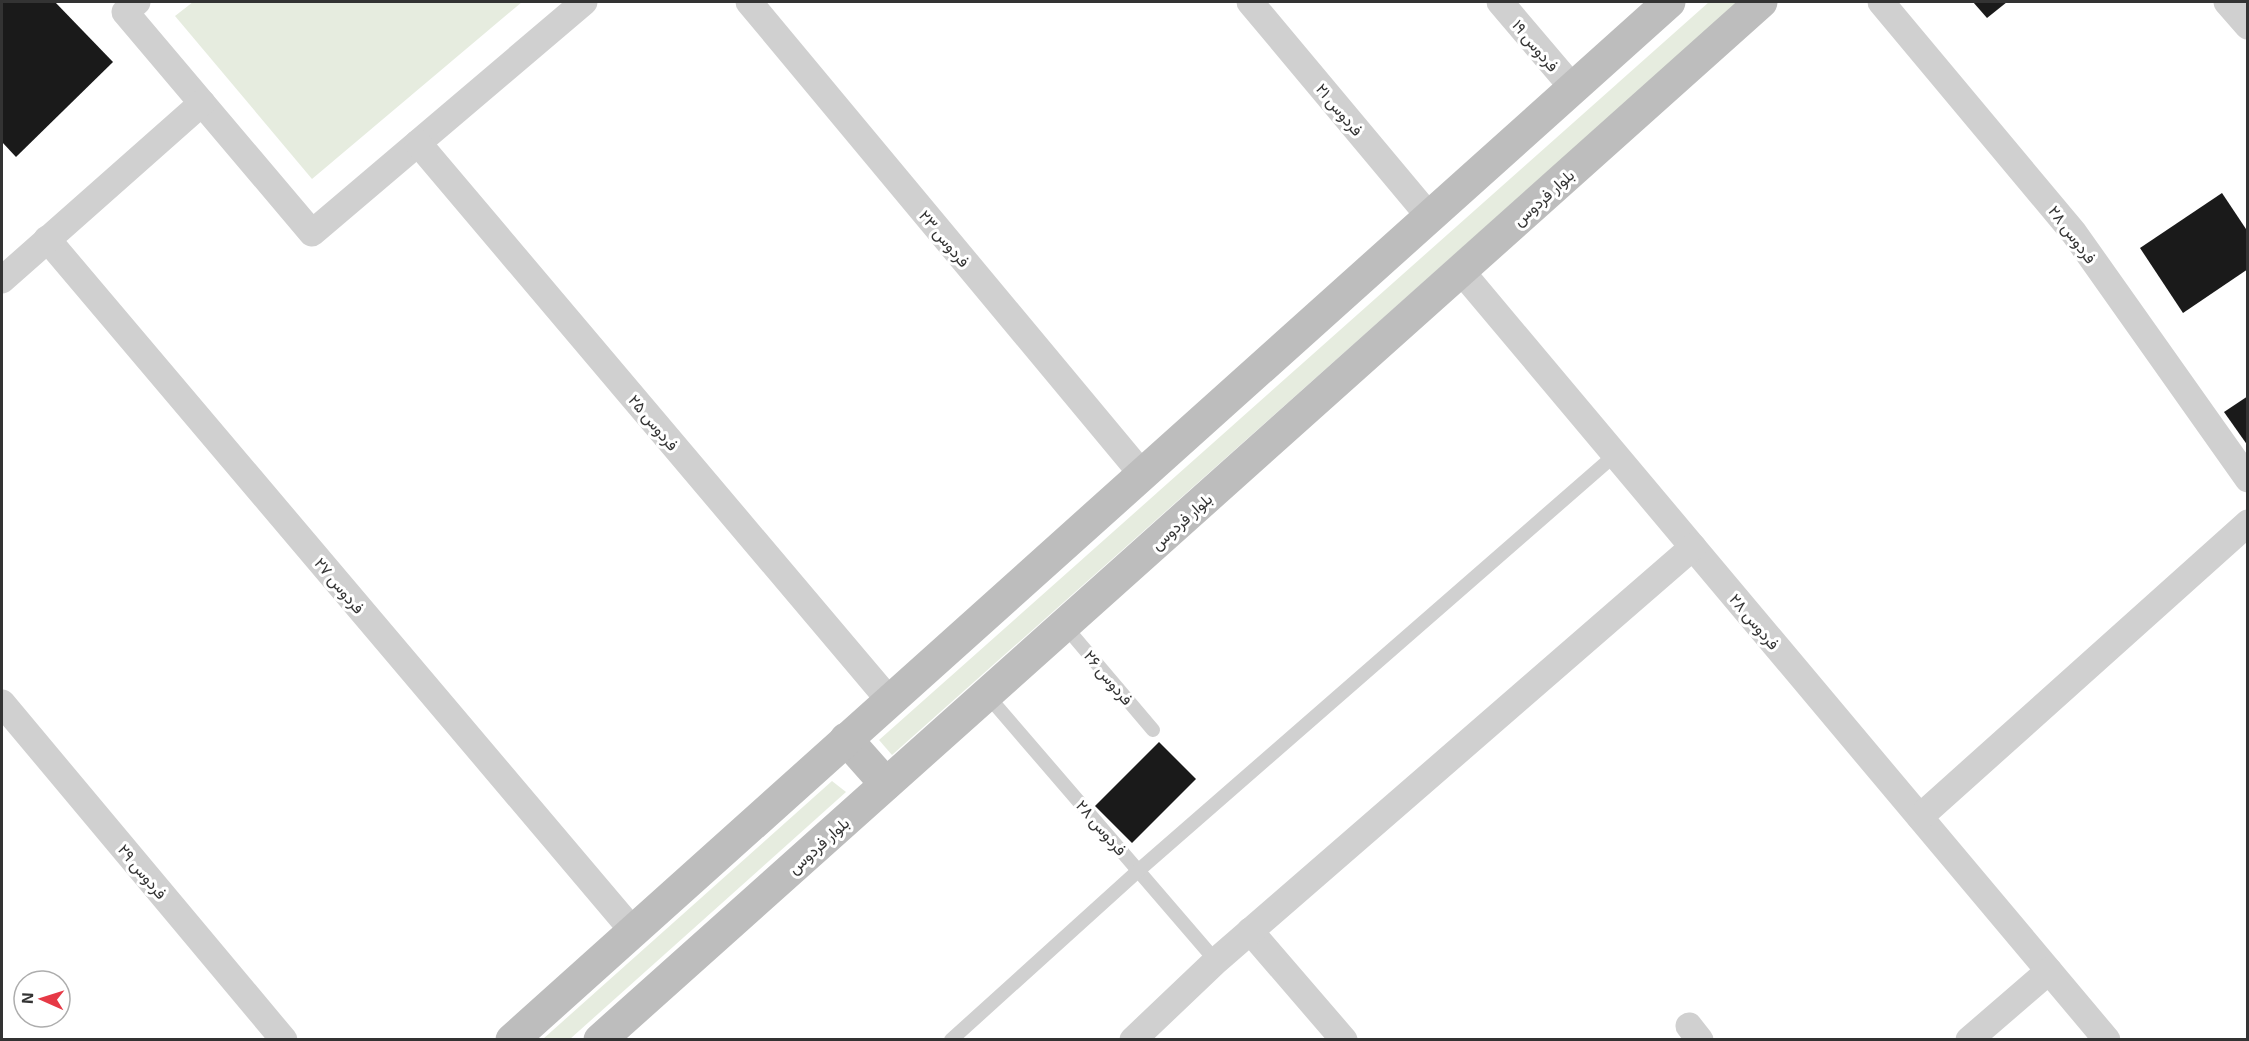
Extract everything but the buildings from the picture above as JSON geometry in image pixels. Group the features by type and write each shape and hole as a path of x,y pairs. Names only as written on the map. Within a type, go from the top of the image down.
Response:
{"main road":[{"path":"512,1040 1669,2"},
{"name":"بلوار فردوس","path":"600,1040 1761,2"},
{"path":"846,739 886,784"}],"street":[{"path":"137,2 124,12 312,233 584,2"},
{"name":"فردوس ۲۳","path":"749,2 1142,474"},
{"name":"فردوس ۲۱","path":"1250,2 1430,216"},
{"name":"فردوس ۱۹","path":"1500,2 1573,88"},
{"name":"فردوس ۲۸","path":"1881,2 2074,233 2247,479"},
{"path":"2227,2 2247,26"},
{"path":"2,280 202,103"},
{"name":"فردوس ۲۵","path":"418,143 890,701"},
{"name":"فردوس ۲۷","path":"48,239 633,931"},
{"name":"فردوس ۲۸","path":"1461,271 2107,1040"},
{"path":"1920,817 2247,524"},
{"path":"1133,1040 1250,931 1693,547"},
{"name":"فردوس ۲۹","path":"2,703 284,1040"},
{"path":"1250,931 1344,1040"},
{"path":"1969,1040 2049,971"}],"lane":[{"path":"951,1040 1138,870 1616,454"},
{"name":"فردوس ۲۶","path":"1064,625 1153,730"},
{"name":"فردوس ۲۸","path":"987,695 1216,961"}],"shaded area":[{"path":"193,2 522,2 312,179 175,16"},
{"path":"1709,2 1738,2 892,755 879,740"},
{"path":"832,781 846,792 570,1039 543,1039"}]}
